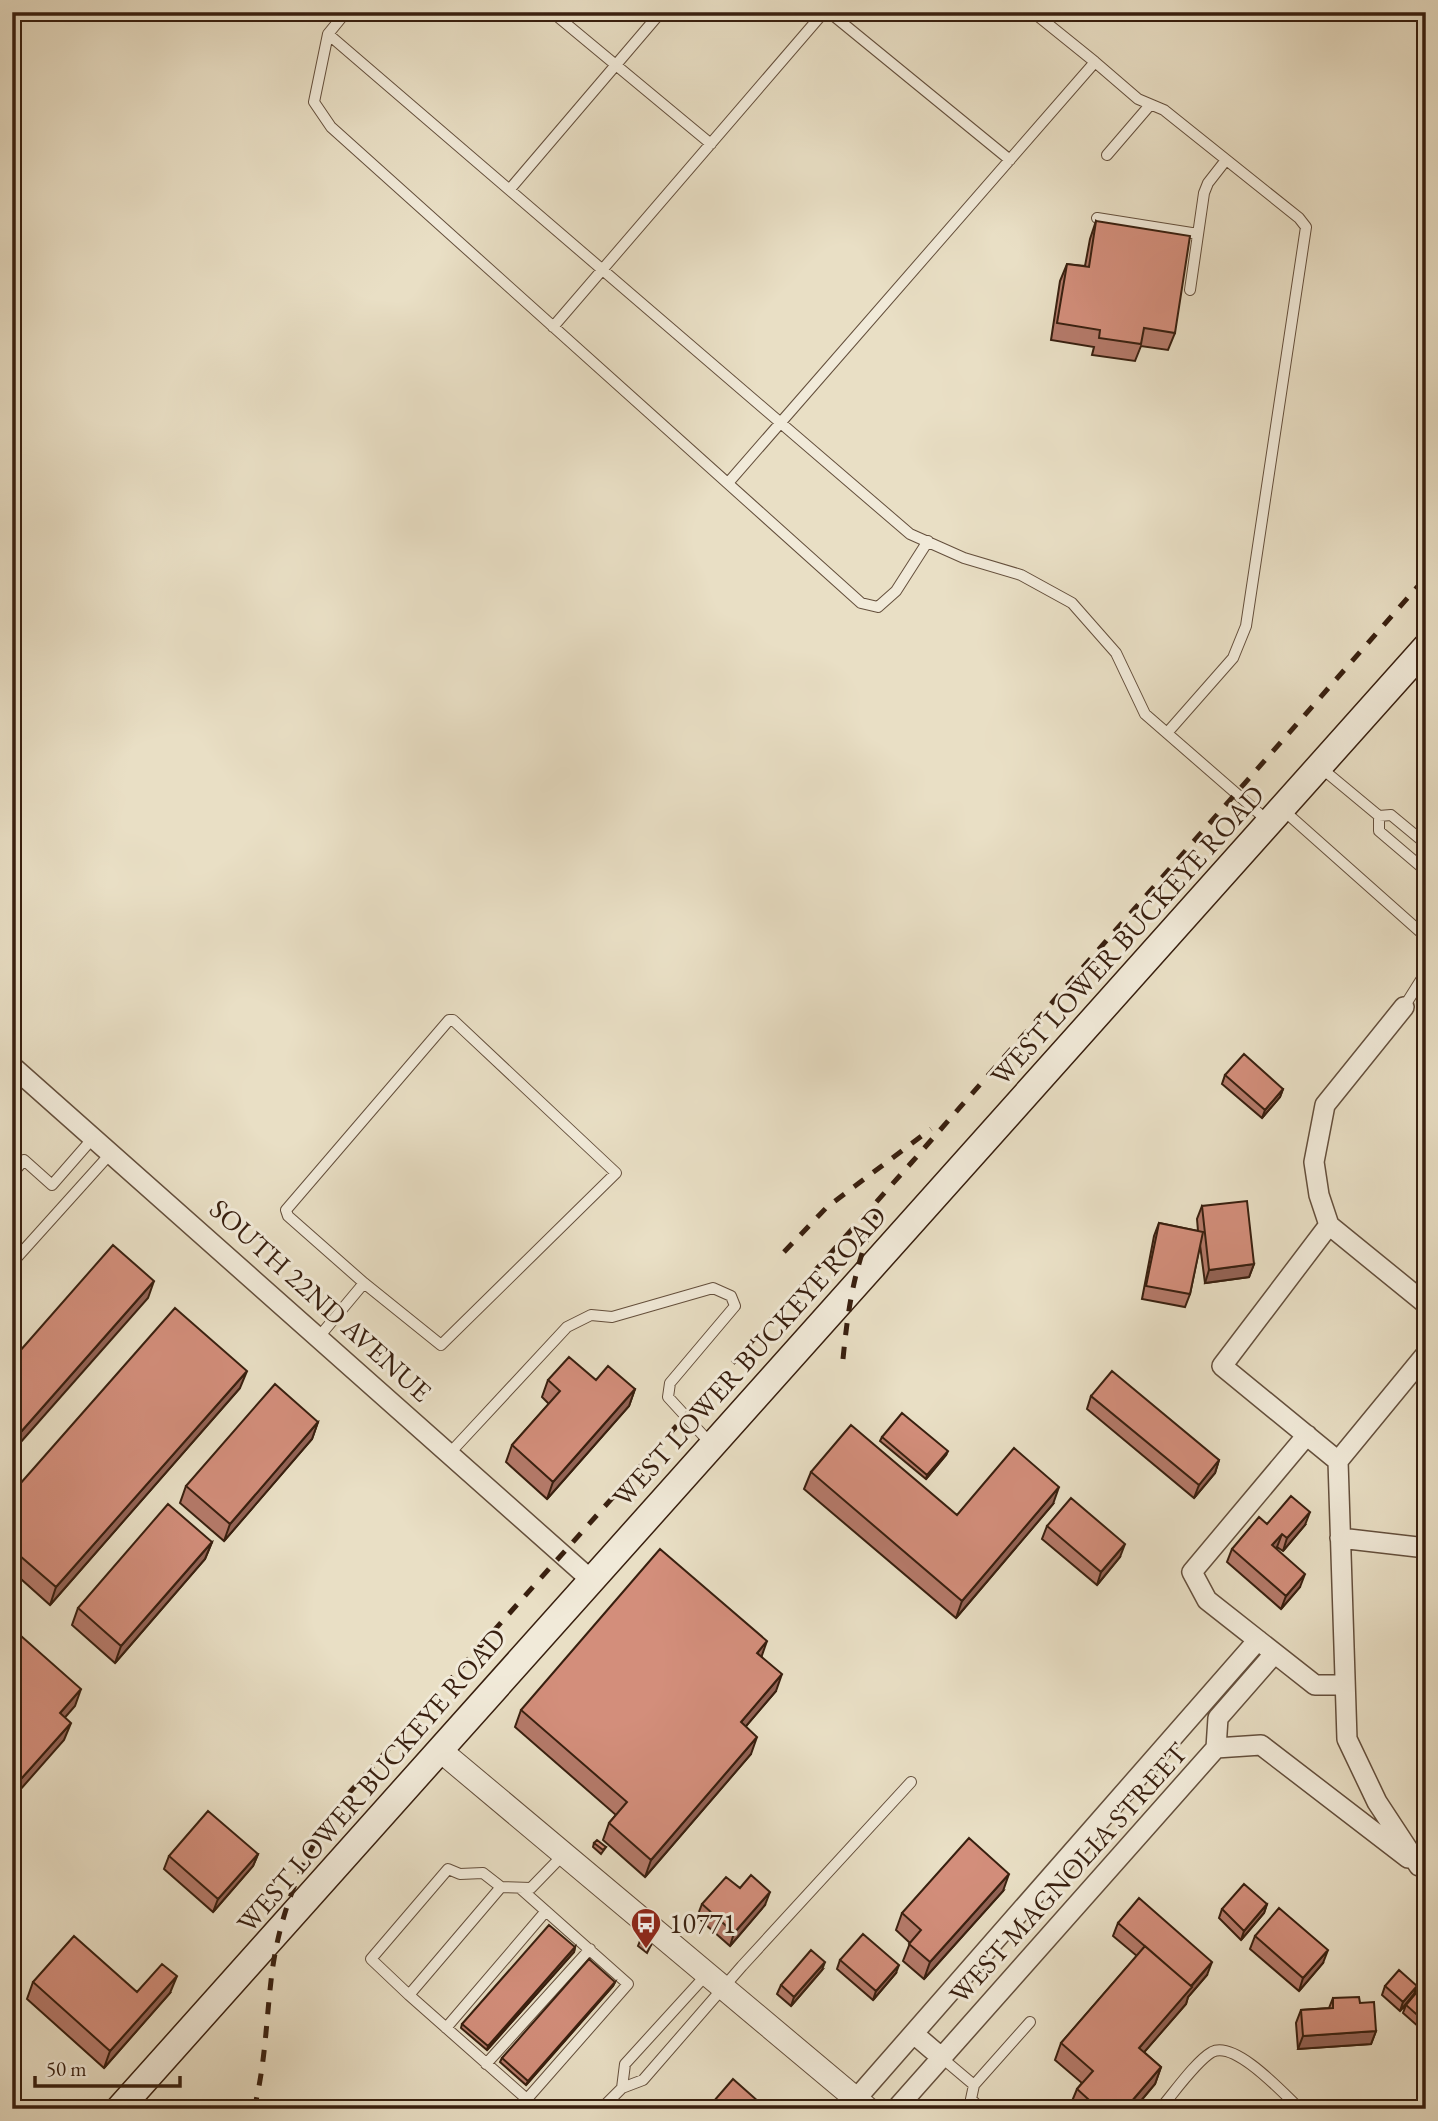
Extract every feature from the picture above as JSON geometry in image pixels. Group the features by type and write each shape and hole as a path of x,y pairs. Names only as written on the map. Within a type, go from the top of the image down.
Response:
{"main road":[{"name":"WEST LOWER BUCKEYE ROAD","path":"119,2109 1426,646"}],"street":[{"path":"1404,1007 1325,1105 1314,1161 1319,1195 1329,1226 1426,1304"},
{"name":"SOUTH 22ND AVENUE","path":"12,1066 590,1579"},
{"path":"1329,1226 1222,1366 1338,1461"},
{"path":"1422,1869 1377,1802 1347,1739 1338,1461 1426,1354"},
{"path":"1307,1435 1192,1572 1207,1600 1273,1654 1315,1685 1345,1685"},
{"path":"1340,1538 1426,1548"},
{"name":"WEST MAGNOLIA STREET","path":"857,2106 914,2034 1258,1640"},
{"name":"WEST MAGNOLIA STREET","path":"897,2109 1216,1748 1218,1718 1273,1654"},
{"path":"1216,1748 1261,1745 1422,1869"},
{"path":"441,1751 707,1973 857,2106"},
{"path":"914,2034 942,2058"}],"lane":[{"path":"346,12 328,34 314,102 331,127 861,603 878,607 896,591 928,541"},
{"path":"552,12 711,144"},
{"path":"510,189 662,12"},
{"path":"553,327 826,12 1010,160"},
{"path":"1033,12 1138,99 1161,107 1299,218 1307,233 1244,635 1228,664 1167,733"},
{"path":"328,34 782,421 910,534 964,558 1021,575 1072,603 1116,653 1145,714 1426,937"},
{"path":"728,483 1095,62"},
{"path":"1107,155 1150,105"},
{"path":"1190,290 1208,183 1226,160"},
{"path":"1097,218 1198,234"},
{"path":"1320,766 1379,816 1391,815 1426,844"},
{"path":"1379,816 1379,831 1426,871"},
{"path":"1404,1007 1426,972"},
{"path":"450,1019 616,1173 441,1345 364,1283 288,1216 286,1210 450,1019"},
{"path":"12,1174 24,1160 52,1185 93,1138"},
{"path":"12,1263 111,1153"},
{"path":"318,1338 364,1283"},
{"path":"449,1454 567,1327 591,1315 612,1317 713,1288 731,1296 735,1306 670,1383 668,1397 711,1444"},
{"path":"601,2109 622,2088 643,2080 911,1782"},
{"path":"538,2109 371,1959 448,1869 460,1874 483,1873 501,1887 521,1889 537,1884 565,1853"},
{"path":"409,1995 501,1887"},
{"path":"521,1889 628,1983 527,2099"},
{"path":"446,2028 546,1911"},
{"path":"486,2064 590,1950"},
{"path":"622,2088 625,2064 707,1973"},
{"path":"981,2109 971,2099 974,2085 1030,2022"},
{"path":"1160,2109 1210,2053 1222,2049 1237,2053 1300,2109"},
{"path":"942,2058 974,2085"}],"building":[{"path":"1096,221 1190,236 1175,333 1144,328 1141,344 1099,338 1100,330 1057,323 1067,264 1089,267"},
{"path":"1244,1054 1283,1089 1265,1110 1225,1075"},
{"path":"1247,1201 1254,1264 1209,1270 1202,1206"},
{"path":"1159,1223 1203,1232 1190,1294 1146,1286"},
{"path":"113,1245 154,1281 12,1442 12,1360"},
{"path":"175,1308 247,1371 56,1587 12,1549 12,1493"},
{"path":"569,1357 596,1380 608,1366 635,1389 553,1482 512,1445 560,1391 548,1380"},
{"path":"1112,1371 1219,1460 1199,1485 1091,1396"},
{"path":"275,1384 318,1422 230,1524 186,1486"},
{"path":"902,1413 948,1451 927,1475 882,1437"},
{"path":"851,1425 957,1515 1014,1448 1059,1487 962,1601 811,1472"},
{"path":"1291,1496 1310,1512 1287,1538 1282,1534 1272,1545 1305,1574 1286,1596 1232,1549 1259,1517 1267,1524"},
{"path":"1071,1498 1125,1544 1101,1572 1047,1526"},
{"path":"168,1504 212,1542 121,1646 78,1608"},
{"path":"660,1549 767,1641 757,1653 782,1674 741,1722 757,1737 651,1860 609,1823 627,1802 521,1710"},
{"path":"12,1628 81,1689 60,1713 71,1723 12,1789"},
{"path":"208,1811 258,1854 218,1899 169,1856"},
{"path":"969,1838 1009,1874 930,1962 909,1944 921,1930 902,1913"},
{"path":"597,1840 606,1847 603,1850 594,1843"},
{"path":"751,1875 770,1892 734,1933 702,1904 726,1877 740,1888"},
{"path":"1244,1884 1267,1904 1244,1931 1222,1909"},
{"path":"1139,1898 1212,1962 1191,1986 1118,1923"},
{"path":"1279,1908 1328,1950 1303,1978 1255,1936"},
{"path":"549,1925 575,1947 488,2046 462,2024"},
{"path":"863,1934 899,1965 876,1991 840,1960"},
{"path":"74,1936 137,1992 162,1964 177,1976 110,2051 33,1982"},
{"path":"642,1938 651,1945 648,1948 640,1941"},
{"path":"1145,1946 1192,1987 1139,2048 1161,2067 1125,2109 1099,2109 1077,2089 1093,2071 1061,2043"},
{"path":"811,1950 825,1962 794,1997 781,1985"},
{"path":"589,1959 615,1982 528,2081 502,2058"},
{"path":"1399,1970 1417,1986 1403,2002 1385,1986"},
{"path":"1421,1987 1426,1991 1424,2021 1406,2005"},
{"path":"1359,1997 1360,2003 1374,2002 1376,2031 1303,2036 1301,2010 1333,2008 1333,1998"},
{"path":"733,2079 759,2102 753,2109 707,2109"}],"railway":[{"path":"254,2109 263,2061 279,1933 304,1865 341,1802 912,1162 1426,577"},
{"path":"784,1252 827,1207 931,1129"},
{"path":"843,1359 855,1278 866,1241 883,1201"}],"place":[{"name":"10771","path":"646,1950"}]}
